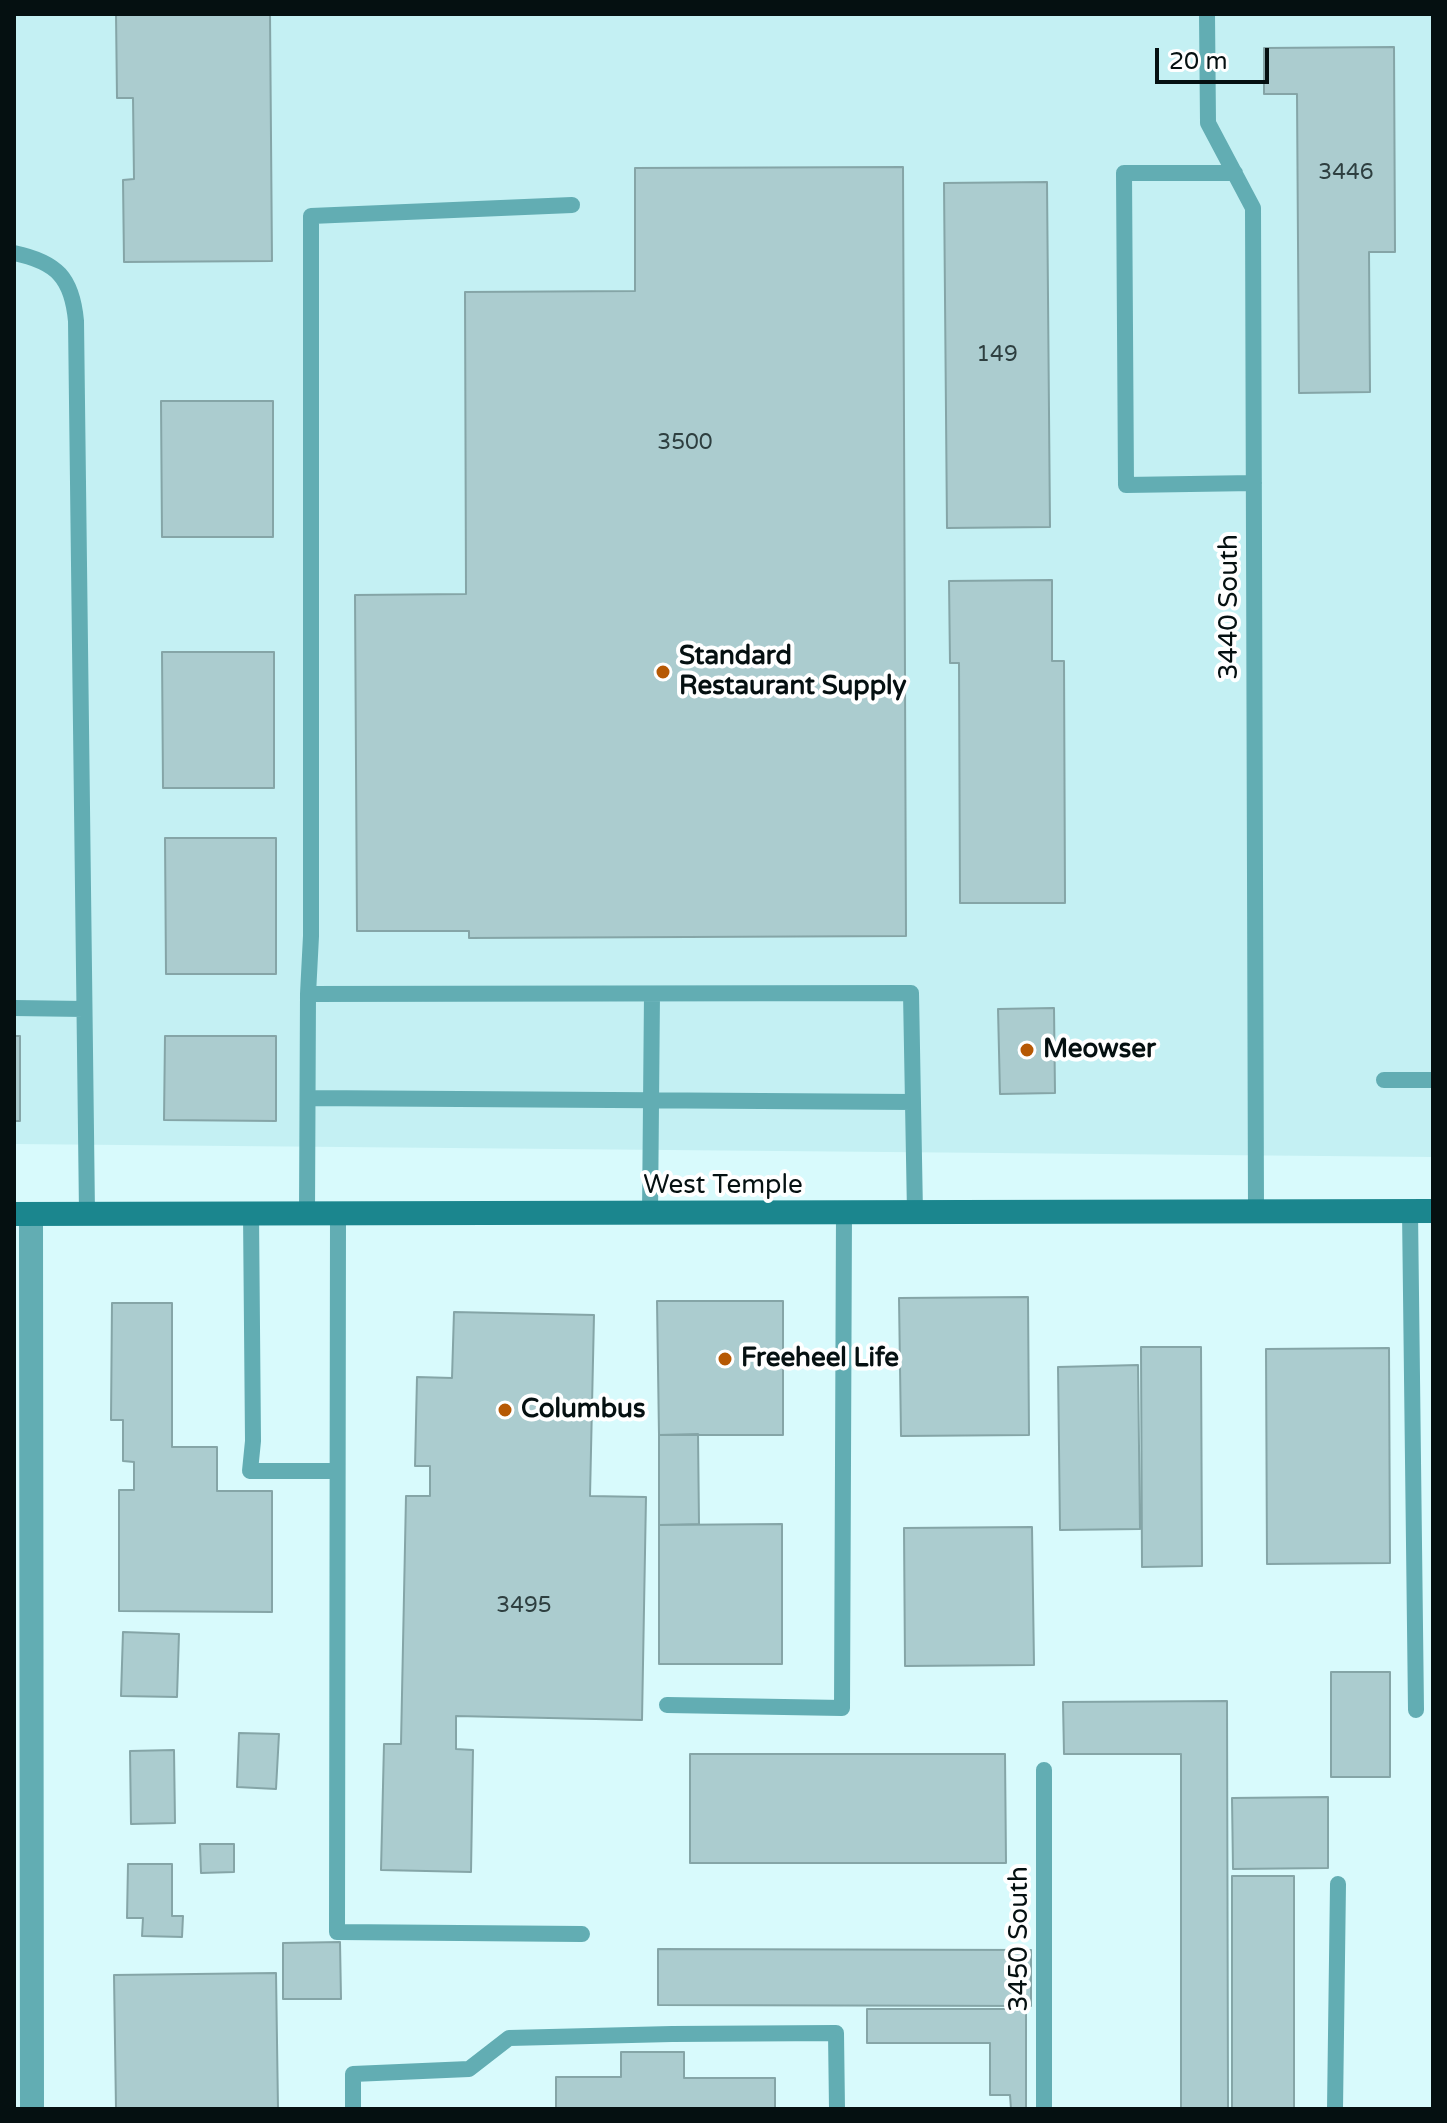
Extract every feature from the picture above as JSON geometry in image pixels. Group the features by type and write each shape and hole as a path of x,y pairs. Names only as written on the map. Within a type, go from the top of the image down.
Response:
{"street":[{"name":"West Temple","path":"22,1214 1422,1211"},
{"path":"22,1214 23,1773 32,2109"}],"lane":[{"name":"3440 South","path":"1207,14 1208,123 1253,208 1256,1210"},
{"path":"1235,173 1124,173 1126,485 1254,483"},
{"path":"307,1213 311,936 311,216 572,205"},
{"path":"14,253 34,258 53,268 66,280 74,299 76,321 87,1213"},
{"path":"308,994 911,993 915,1213"},
{"path":"650,1214 652,994"},
{"path":"14,1008 84,1009"},
{"path":"1384,1080 1433,1080"},
{"path":"308,1098 913,1102"},
{"path":"1416,1710 1422,1211"},
{"path":"251,1213 253,1441 250,1471 337,1471"},
{"path":"338,1213 337,1932 582,1934"},
{"path":"667,1705 842,1708 844,1213"},
{"name":"3450 South","path":"1044,1770 1044,2109"},
{"path":"1335,2109 1338,1884"},
{"path":"353,2109 353,2074 469,2069 509,2038 836,2033 837,2109"}],"shaded area":[{"path":"14,14 1433,14 1433,1157 14,1144"}],"building":[{"path":"116,14 270,14 272,261 124,262 123,180 134,179 133,98 117,98"},
{"path":"1394,47 1395,252 1369,252 1370,392 1299,393 1297,94 1264,94 1264,48"},
{"path":"903,167 906,936 469,938 469,931 357,931 355,595 466,594 465,292 635,291 635,168"},
{"path":"1047,182 1050,527 947,528 944,183"},
{"path":"161,401 273,401 273,537 162,537"},
{"path":"1052,580 1052,661 1064,661 1065,903 960,903 959,663 950,663 949,581"},
{"path":"162,652 274,652 274,788 163,788"},
{"path":"165,838 276,838 276,974 166,974"},
{"path":"1054,1008 1055,1093 1000,1094 998,1009"},
{"path":"14,1036 20,1036 20,1121 14,1121"},
{"path":"165,1036 276,1036 276,1121 164,1120"},
{"path":"1028,1297 1029,1435 901,1436 899,1298"},
{"path":"657,1301 783,1301 783,1435 659,1435"},
{"path":"112,1303 172,1303 172,1447 217,1447 217,1491 272,1491 272,1612 119,1611 119,1490 134,1490 134,1462 123,1461 123,1420 111,1420"},
{"path":"454,1312 594,1315 590,1496 646,1497 642,1720 456,1716 456,1749 473,1750 471,1872 381,1870 384,1744 401,1744 406,1496 430,1496 430,1466 415,1466 417,1377 452,1378"},
{"path":"1141,1347 1201,1347 1202,1566 1142,1567"},
{"path":"1389,1348 1390,1563 1267,1564 1266,1349"},
{"path":"1138,1365 1140,1529 1060,1530 1058,1367"},
{"path":"698,1434 699,1524 659,1525 659,1435"},
{"path":"782,1524 782,1664 659,1664 659,1525"},
{"path":"1032,1527 1034,1665 905,1666 904,1528"},
{"path":"123,1632 179,1634 177,1697 121,1696"},
{"path":"1331,1672 1390,1672 1390,1777 1331,1777"},
{"path":"1227,1701 1228,2109 1181,2109 1181,1754 1064,1754 1063,1702"},
{"path":"239,1733 279,1734 276,1789 237,1787"},
{"path":"174,1750 175,1823 131,1824 130,1751"},
{"path":"690,1754 1005,1754 1006,1863 690,1863"},
{"path":"1328,1797 1328,1868 1233,1869 1232,1798"},
{"path":"200,1844 234,1844 234,1872 201,1873"},
{"path":"128,1864 172,1864 172,1916 183,1916 182,1937 142,1936 143,1918 127,1918"},
{"path":"1232,1876 1294,1876 1294,2109 1232,2109"},
{"path":"340,1942 341,1999 283,1999 283,1943"},
{"path":"658,1949 1031,1950 1031,2006 658,2005"},
{"path":"276,1973 278,2109 116,2109 114,1975"},
{"path":"867,2009 1026,2009 1026,2109 1011,2109 1010,2095 990,2095 990,2043 867,2043"},
{"path":"621,2052 684,2052 684,2078 775,2078 775,2109 556,2109 556,2077 621,2077"}],"place":[{"name":"Standard Restaurant Supply","path":"663,672"},
{"name":"Meowser","path":"1027,1050"},
{"name":"Freeheel Life","path":"725,1359"},
{"name":"Columbus","path":"505,1410"}]}
